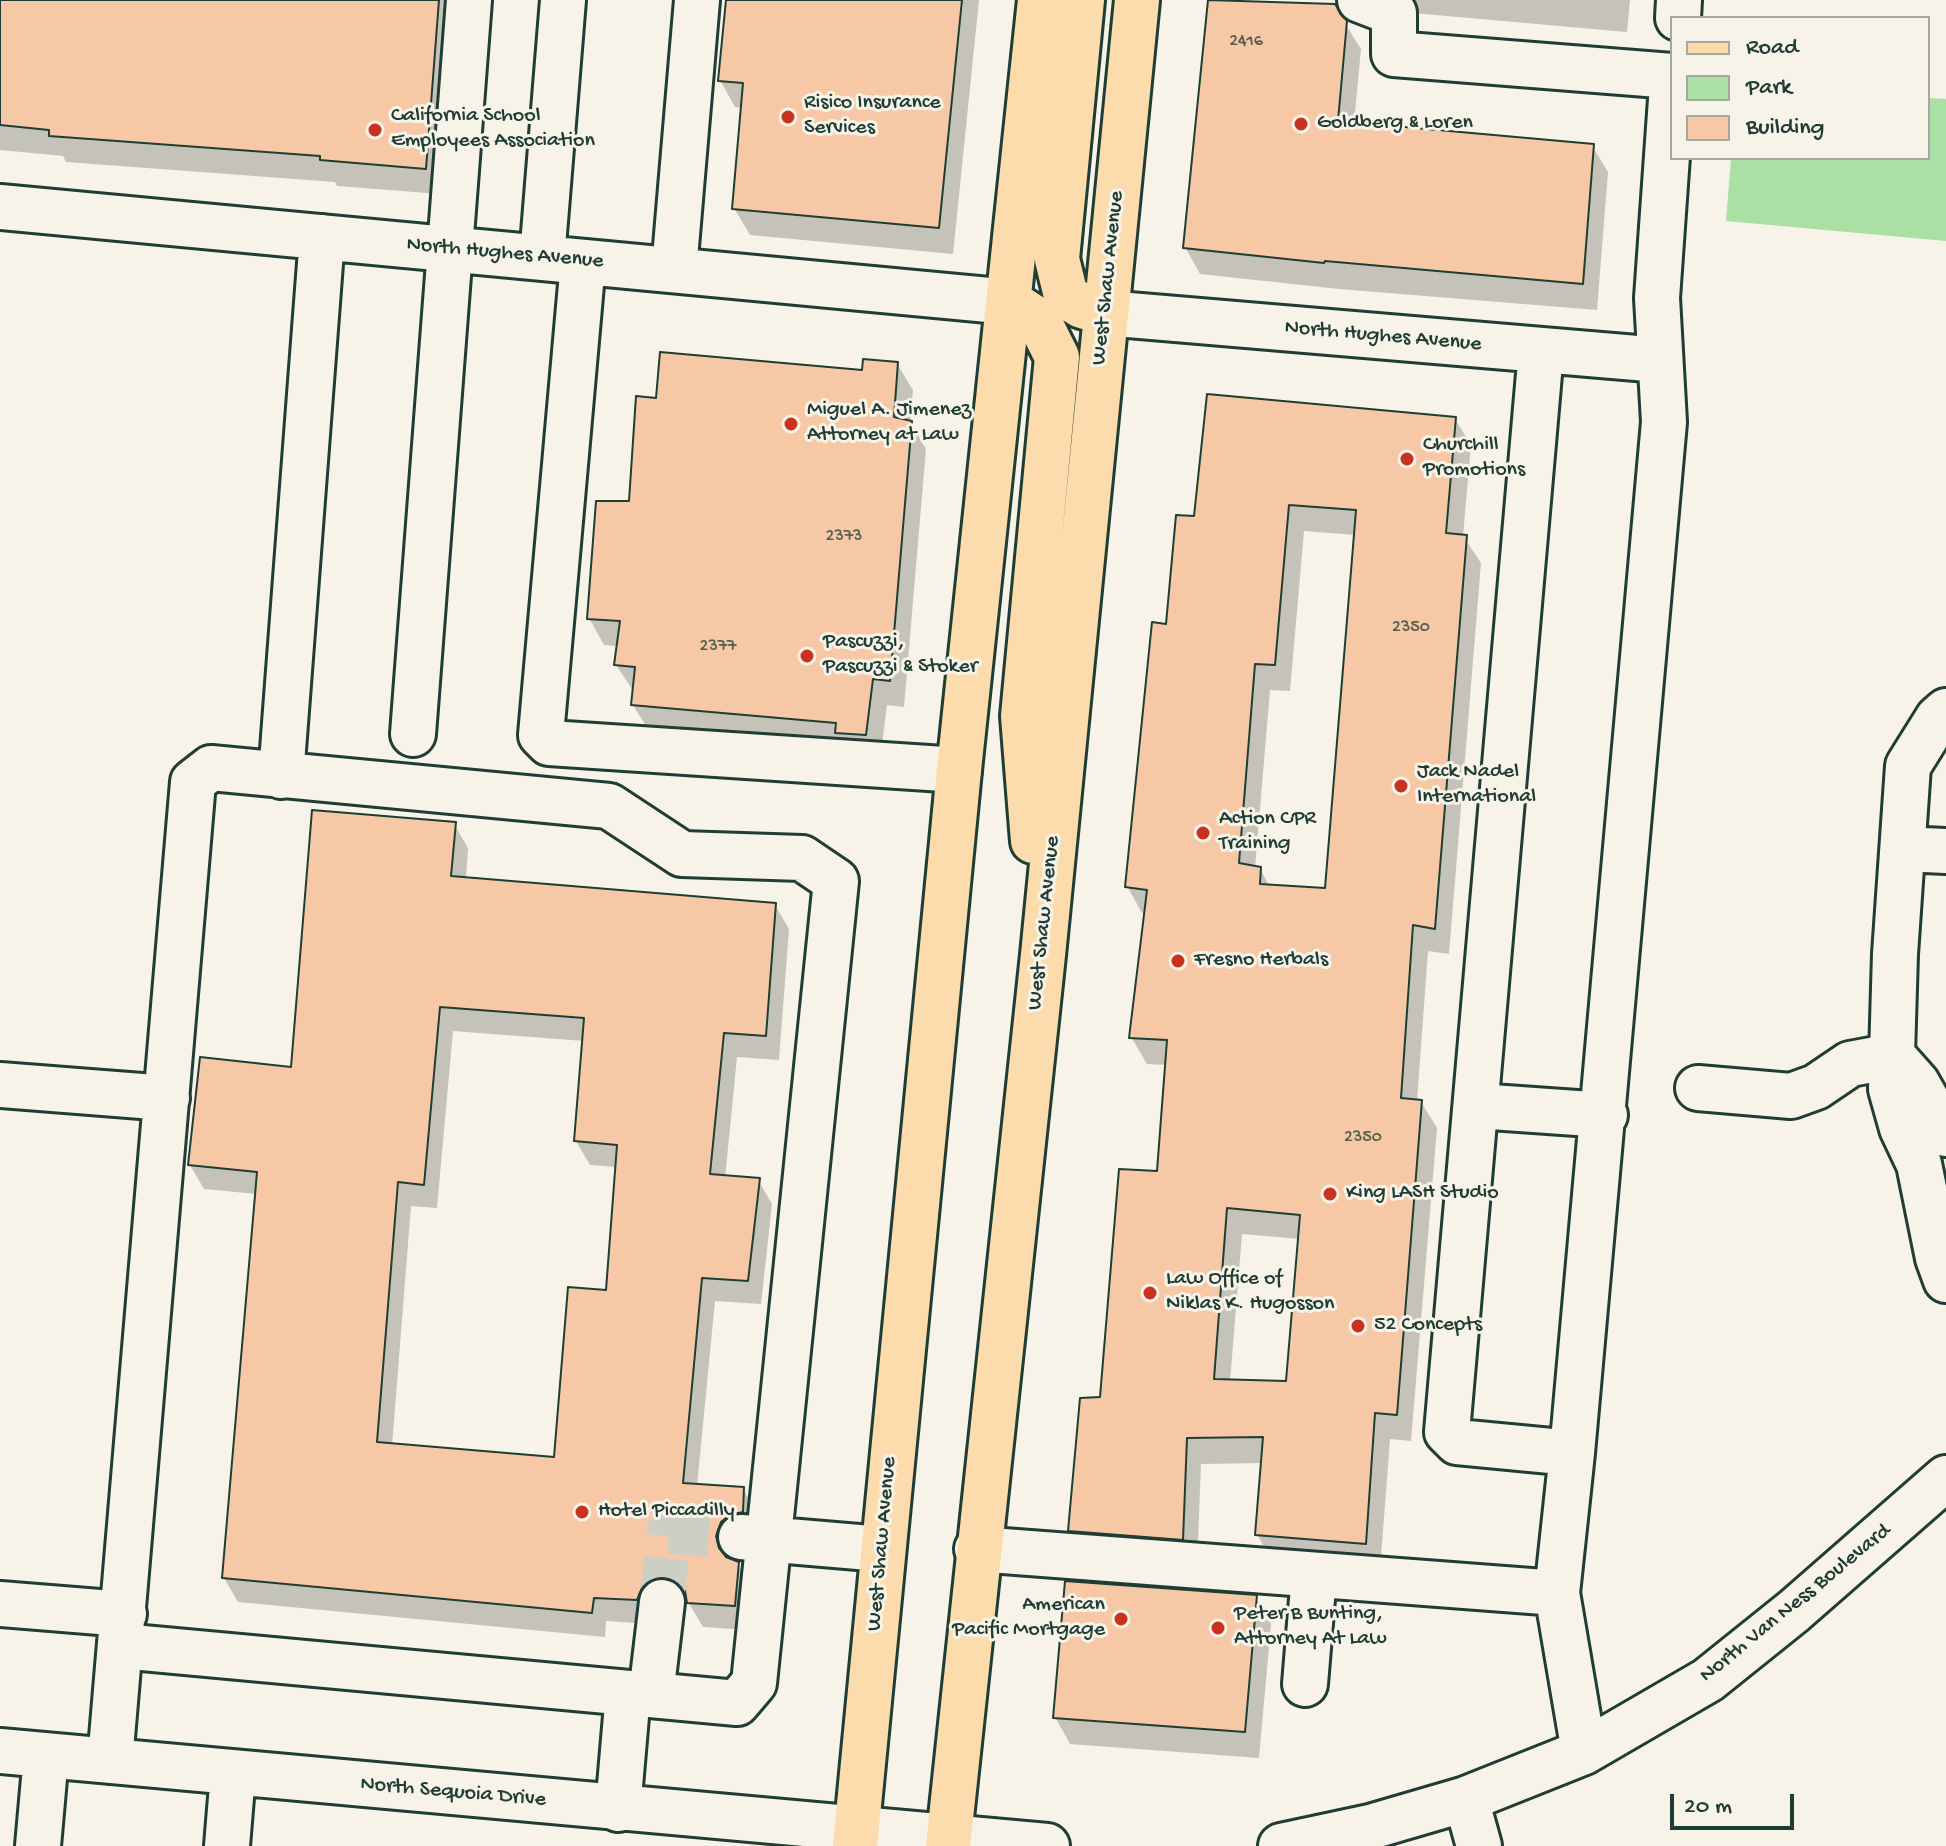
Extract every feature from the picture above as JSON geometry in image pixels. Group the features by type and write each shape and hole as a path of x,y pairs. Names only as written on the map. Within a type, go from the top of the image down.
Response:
{"main road":[{"name":"West Shaw Avenue","path":"856,1839 959,770 1040,0"},
{"path":"1082,0 1057,259 1066,296 1082,306 1105,313"},
{"name":"West Shaw Avenue","path":"948,1843 977,1549 1043,955 1137,0"},
{"path":"1010,302 1039,321 1057,357 1023,716 1043,955"}],"street":[{"path":"413,734 469,0"},
{"path":"563,0 563,260 541,735 549,743 959,770"},
{"path":"674,270 697,0"},
{"path":"1360,0 1394,13 1394,54 1670,76"},
{"path":"1584,1752 1557,1593 1605,1115 1664,422 1657,298 1670,113"},
{"name":"North Hughes Avenue","path":"0,207 1010,302"},
{"path":"281,776 322,237"},
{"name":"North Hughes Avenue","path":"1105,313 1660,360"},
{"path":"1541,351 1447,1432 1457,1442 1572,1453"},
{"path":"1946,711 1938,718 1908,766 1895,954 1891,1089 1902,1128 1919,1164 1938,1258 1946,1280"},
{"path":"0,1604 123,1630 640,1694 737,1703 754,1683 755,1538 836,881 802,858 682,854 609,806 211,768 193,782 123,1630 110,1761"},
{"path":"1903,849 1946,851"},
{"path":"1698,1088 1791,1096 1816,1087 1850,1064 1893,1056"},
{"path":"1893,1056 1917,1083 1946,1134"},
{"path":"0,1085 167,1098"},
{"path":"1477,1106 1605,1115"},
{"name":"North Van Ness Boulevard","path":"1292,1845 1466,1799 1584,1752 1708,1680 1794,1611 1946,1478"},
{"path":"755,1538 882,1549"},
{"path":"977,1549 1557,1593"},
{"path":"1305,1684 1314,1575"},
{"path":"618,1809 662,1602"},
{"name":"North Sequoia Drive","path":"0,1751 618,1809 856,1839 906,1836 948,1843"},
{"path":"38,1846 46,1756"},
{"path":"227,1846 233,1773"},
{"path":"1466,1799 1479,1846"},
{"path":"948,1843 1047,1846"}],"green space":[{"path":"1930,98 1946,99 1946,241 1726,221 1731,160 1930,160"}],"building":[{"path":"0,0 439,0 426,169 320,160 320,156 49,136 49,130 0,125"},
{"path":"726,0 962,0 939,228 732,209 743,83 718,81"},
{"path":"1208,0 1335,4 1347,21 1338,121 1594,144 1583,284 1183,248"},
{"path":"660,352 862,370 863,359 898,362 894,417 912,421 890,681 873,679 866,735 835,733 836,723 631,705 635,667 614,665 620,621 587,619 596,501 629,501 636,396 656,398"},
{"path":"1207,394 1456,417 1446,533 1467,535 1435,929 1413,925 1401,1098 1422,1100 1397,1415 1375,1413 1366,1544 1255,1535 1263,1437 1187,1438 1183,1540 1068,1531 1080,1398 1100,1397 1119,1169 1157,1171 1167,1040 1129,1038 1147,890 1125,887 1152,622 1166,624 1176,515 1194,516","holes":["1289,505 1356,510 1325,888 1260,884 1261,867 1239,863 1255,664 1275,665","1227,1208 1300,1215 1286,1381 1214,1379"]},
{"path":"312,810 456,822 451,876 776,903 766,1036 724,1033 710,1174 760,1178 748,1281 702,1278 683,1483 744,1487 743,1512 730,1515 721,1522 716,1536 719,1548 726,1557 739,1562 735,1606 687,1603 685,1591 678,1583 664,1577 653,1579 643,1586 637,1600 594,1598 592,1613 222,1578 257,1172 188,1165 200,1057 291,1067","holes":["440,1007 584,1018 574,1141 617,1145 606,1290 568,1287 554,1457 377,1442 398,1182 424,1185"]},
{"path":"1065,1581 1257,1595 1245,1732 1053,1718"}],"tunnel":[{"path":"662,1602 669,1532 741,1537"}],"place":[{"name":"Risico Insurance Services","path":"788,117"},
{"name":"Goldberg & Loren","path":"1301,124"},
{"name":"California School Employees Association","path":"375,130"},
{"name":"Miguel A. Jimenez Attorney at Law","path":"791,424"},
{"name":"Churchill Promotions","path":"1407,459"},
{"name":"Pascuzzi, Pascuzzi & Stoker","path":"807,656"},
{"name":"Jack Nadel International","path":"1401,786"},
{"name":"Action CPR Training","path":"1203,833"},
{"name":"Fresno Herbals","path":"1178,961"},
{"name":"King LASH Studio","path":"1330,1194"},
{"name":"Law Office of Niklas K. Hugosson","path":"1150,1293"},
{"name":"52 Concepts","path":"1358,1326"},
{"name":"Hotel Piccadilly","path":"582,1512"},
{"name":"American Pacific Mortgage","path":"1121,1619"},
{"name":"Peter B Bunting, Attorney At Law","path":"1218,1628"}]}
